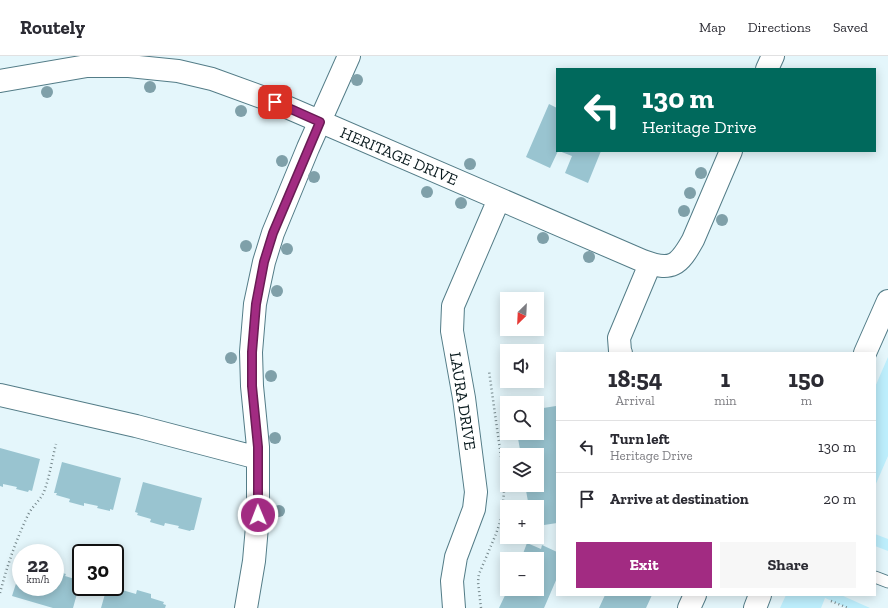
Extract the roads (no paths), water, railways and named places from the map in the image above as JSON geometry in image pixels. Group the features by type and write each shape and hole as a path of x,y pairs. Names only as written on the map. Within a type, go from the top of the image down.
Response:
{"street":[{"path":"246,608 254,561 258,515 258,447 252,386 252,352 256,304 264,262 273,233 349,56"},
{"path":"767,68 773,56"},
{"name":"HERITAGE DRIVE","path":"0,81 87,66 129,66 178,71 212,79 275,102 650,264 665,267 674,264 686,253 732,152"},
{"name":"LAURA DRIVE","path":"454,608 452,581 456,558 474,509 476,492 464,398 452,331 453,306 499,199"},
{"path":"620,352 619,338 650,264"},
{"path":"865,352 888,301"},
{"path":"0,395 136,426 258,458"},
{"path":"690,608 695,596"},
{"path":"755,608 760,596"}],"lane":[{"path":"876,577 888,582"}]}
